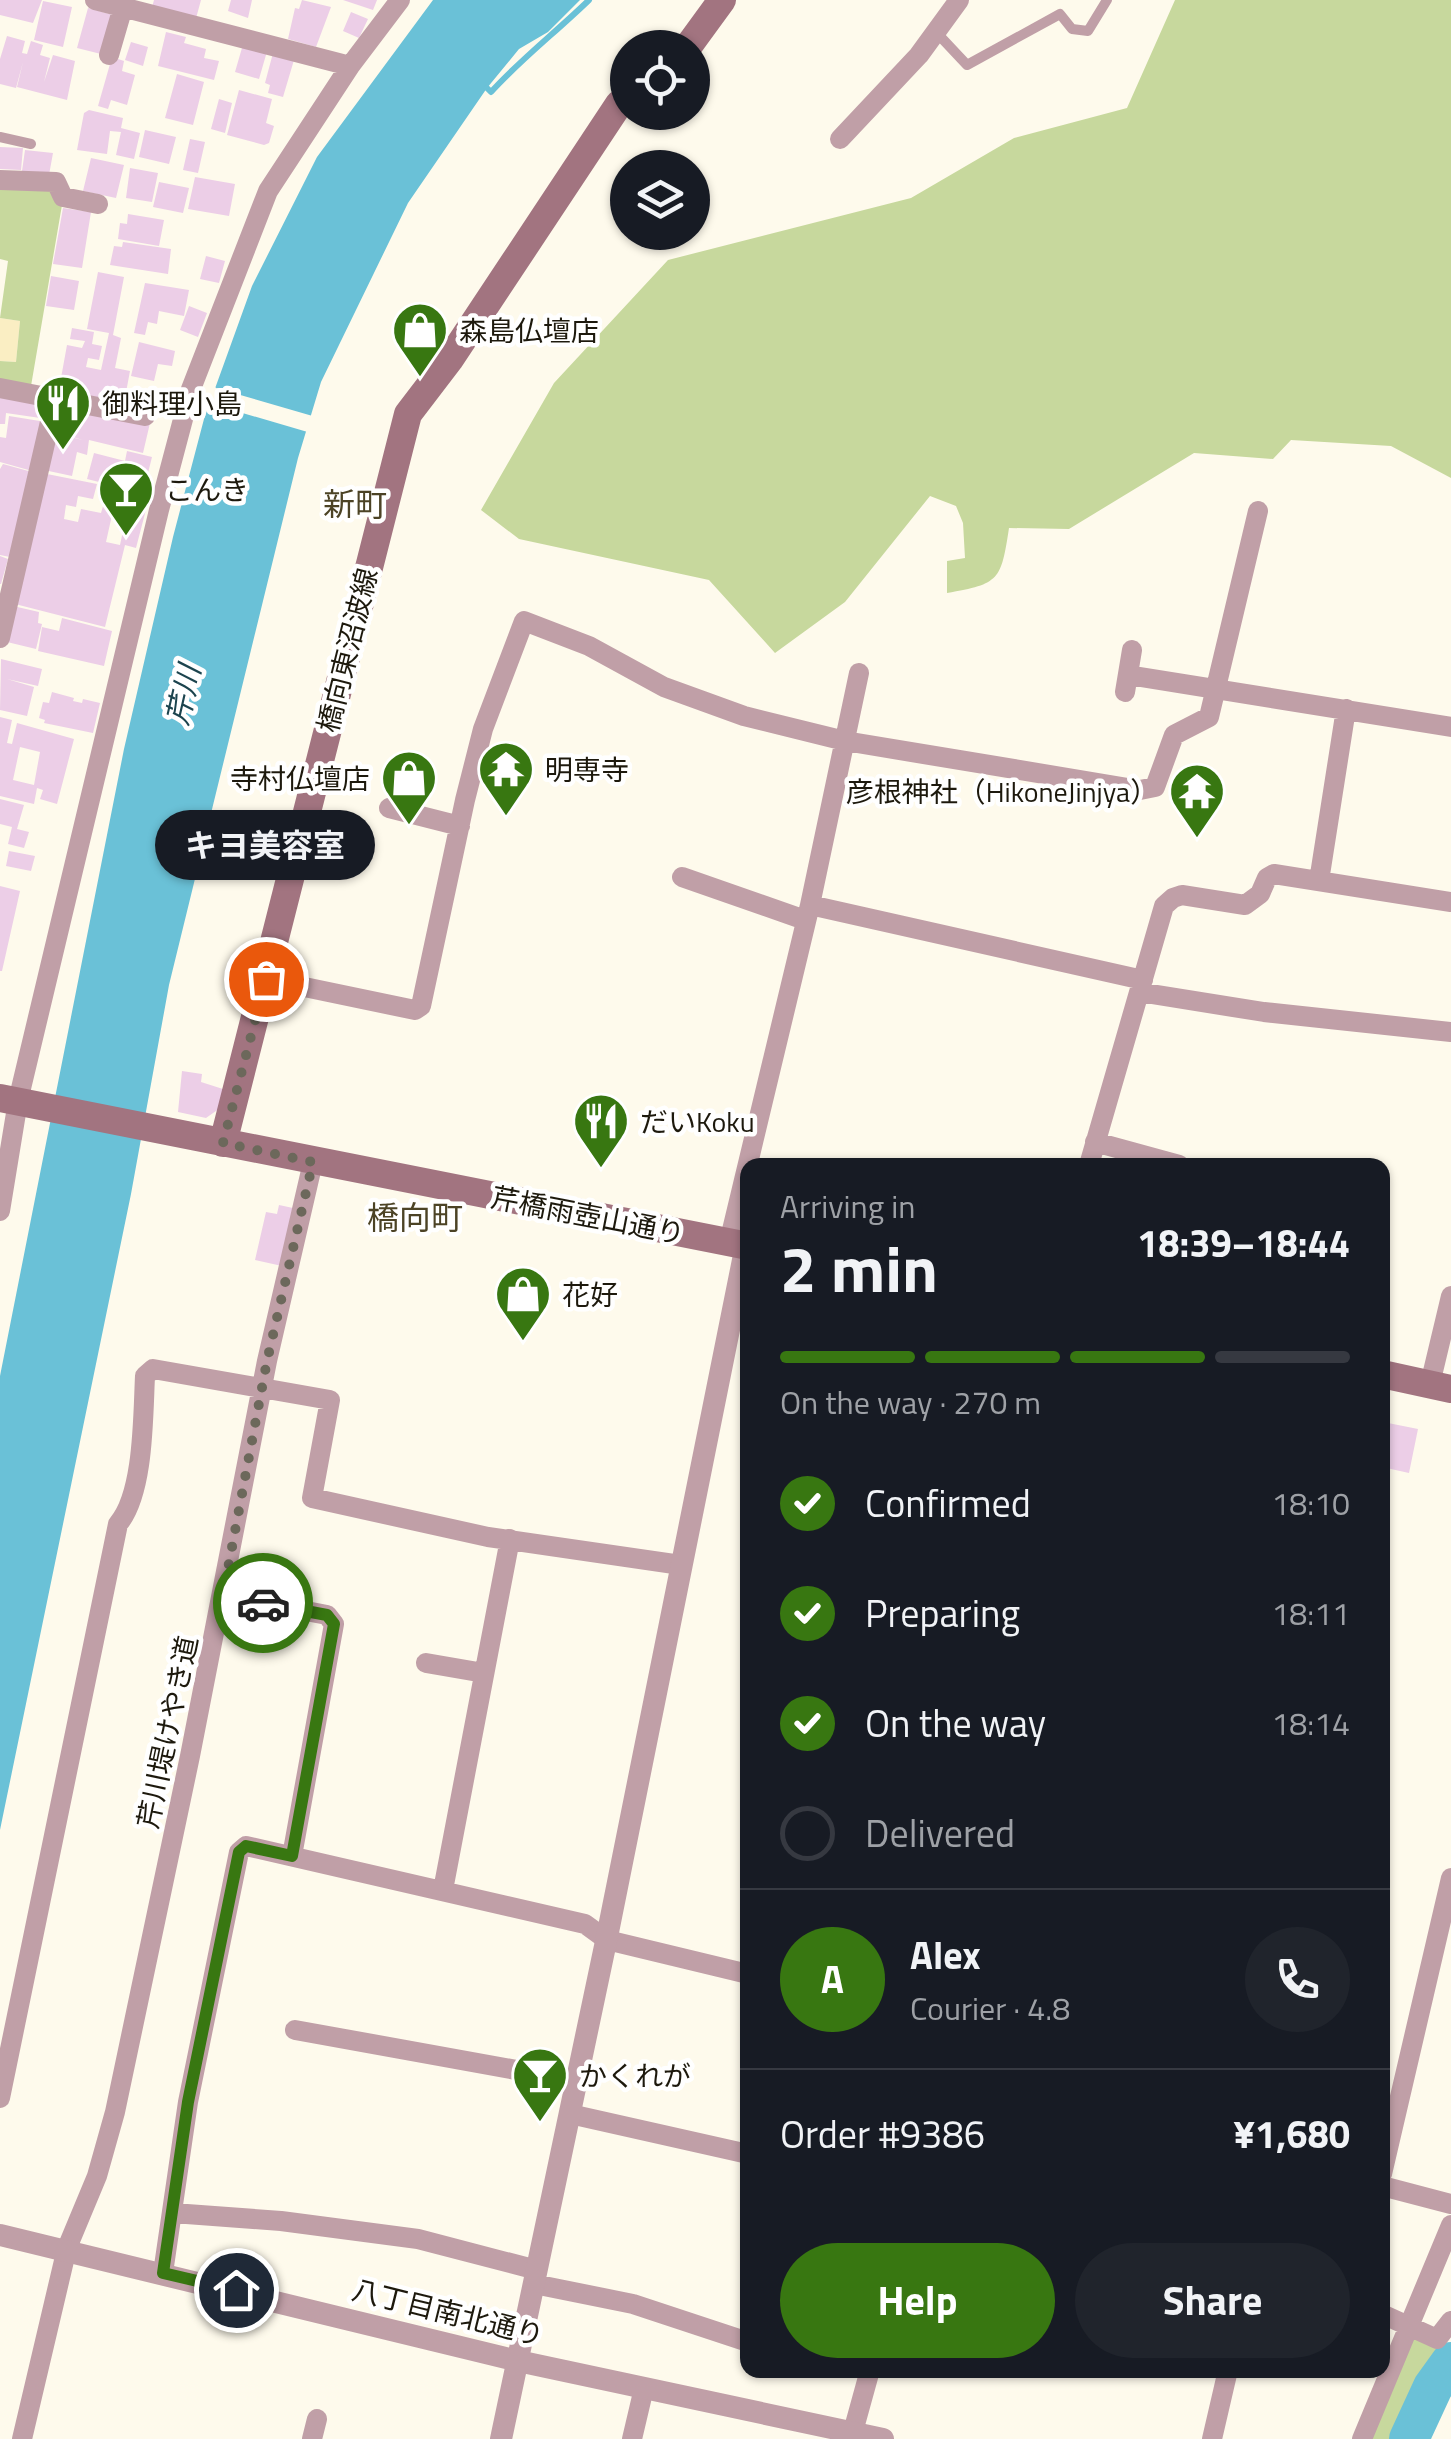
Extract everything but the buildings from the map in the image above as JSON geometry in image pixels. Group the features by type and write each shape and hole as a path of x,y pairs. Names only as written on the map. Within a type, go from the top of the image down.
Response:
{"main road":[{"path":"700,30 722,0"},
{"name":"橋向東沼波線","path":"223,1143 408,414 450,360 610,119"},
{"name":"芹橋雨壺山通り","path":"18,1102 740,1245"},
{"path":"1390,1376 1440,1387"}],"street":[{"path":"95,0 350,66"},
{"path":"0,1211 18,1102 158,510 191,389 268,191 350,66 400,0"},
{"path":"840,139 919,56 959,0"},
{"path":"109,55 122,7"},
{"path":"0,180 56,182 63,197 97,208"},
{"path":"0,388 53,394 146,416"},
{"path":"0,638 53,394"},
{"path":"266,979 415,1010 421,1006 484,729 524,621 589,646 664,687 744,716 844,741 1140,790 1155,787 1174,735 1209,717 1258,511"},
{"path":"1132,650 1127,683 1215,690 1451,727"},
{"path":"749,1158 808,913 859,673"},
{"path":"1319,881 1346,710"},
{"path":"389,808 460,826"},
{"path":"1091,1158 1164,906 1173,898 1182,895 1245,905 1260,894 1267,878 1274,874 1451,902"},
{"path":"682,877 808,913 1264,1012 1451,1032"},
{"path":"1096,1142 1154,1158"},
{"name":"芹川堤けやき道","path":"22,2439 67,2248 96,2176 115,2112 262,1388 313,1162"},
{"path":"740,1197 732,1230 740,1239"},
{"path":"501,2439 607,1940 740,1280"},
{"path":"1440,1387 1451,1296"},
{"path":"0,2098 118,1524 128,1513 136,1474 145,1376 153,1369 330,1400 312,1498 416,1524 682,1565"},
{"path":"443,1890 510,1539"},
{"path":"223,1595 327,1615 334,1624 292,1856"},
{"path":"426,1663 484,1673"},
{"path":"163,2273 188,2102 239,1852 246,1846 585,1924 607,1940 740,1972"},
{"path":"1390,2140 1451,1878"},
{"path":"295,2030 577,2081"},
{"path":"570,2114 740,2152"},
{"path":"1390,2188 1451,2204"},
{"path":"173,2213 281,2221 418,2239 740,2339"},
{"path":"1390,2369 1451,2225"},
{"name":"八丁目南北通り","path":"0,2234 518,2361 852,2436 883,2439"},
{"path":"1390,2317 1437,2340 1451,2320"},
{"path":"852,2436 866,2378"},
{"path":"1212,2439 1226,2378"},
{"path":"1362,2439 1386,2378"},
{"path":"632,2439 644,2388"}],"lane":[{"path":"936,32 967,65 1060,14 1072,29 1088,31 1106,0"},
{"path":"0,137 31,144"}],"shaded area":[{"path":"0,318 20,321 16,362 0,361"}],"green space":[{"path":"1175,0 1451,0 1451,478 1391,446 1291,440 1273,459 1194,453 1069,529 1009,528 995,577 978,586 947,593 947,561 965,558 963,523 956,506 930,496 845,602 775,653 709,580 519,539 481,510 554,383 668,260 911,198 1014,138 1127,108"},
{"path":"0,183 53,185 62,205 31,386 0,383 0,361 16,362 20,321 0,318 8,261 0,259"},
{"path":"1412,2335 1439,2347 1392,2439 1371,2439"}],"water":[{"name":"芹川","path":"433,0 580,0 548,32 519,49 487,88 408,203 321,382 298,458 169,985 131,1194 0,1830 0,1376 124,749 173,537 204,419 252,286 317,157"}],"pier":[{"path":"212,384 316,417 311,433 212,404 204,406"}],"waterway":[{"path":"487,88 491,92 589,0"},
{"path":"1409,2439 1433,2387 1451,2362"}],"way so far":[{"path":"263,1603 223,1595 267,1361 313,1162 223,1143 266,979"}],"place":[{"name":"森島仏壇店","path":"420,379"},
{"name":"御料理小島","path":"63,452"},
{"name":"こんき","path":"126,538"},
{"name":"明専寺","path":"506,818"},
{"name":"寺村仏壇店","path":"409,827"},
{"name":"彦根神社（HikoneJinjya）","path":"1197,840"},
{"name":"キヨ美容室","path":"266,979"},
{"name":"だいKoku","path":"601,1170"},
{"name":"花好","path":"523,1343"},
{"name":"かくれが","path":"540,2124"}],"district":[{"name":"新町","path":"355,504"},
{"name":"橋向町","path":"415,1217"}],"route":[{"path":"236,2290 163,2273 188,2102 239,1852 246,1846 292,1856 334,1624 327,1615 263,1603"}]}
